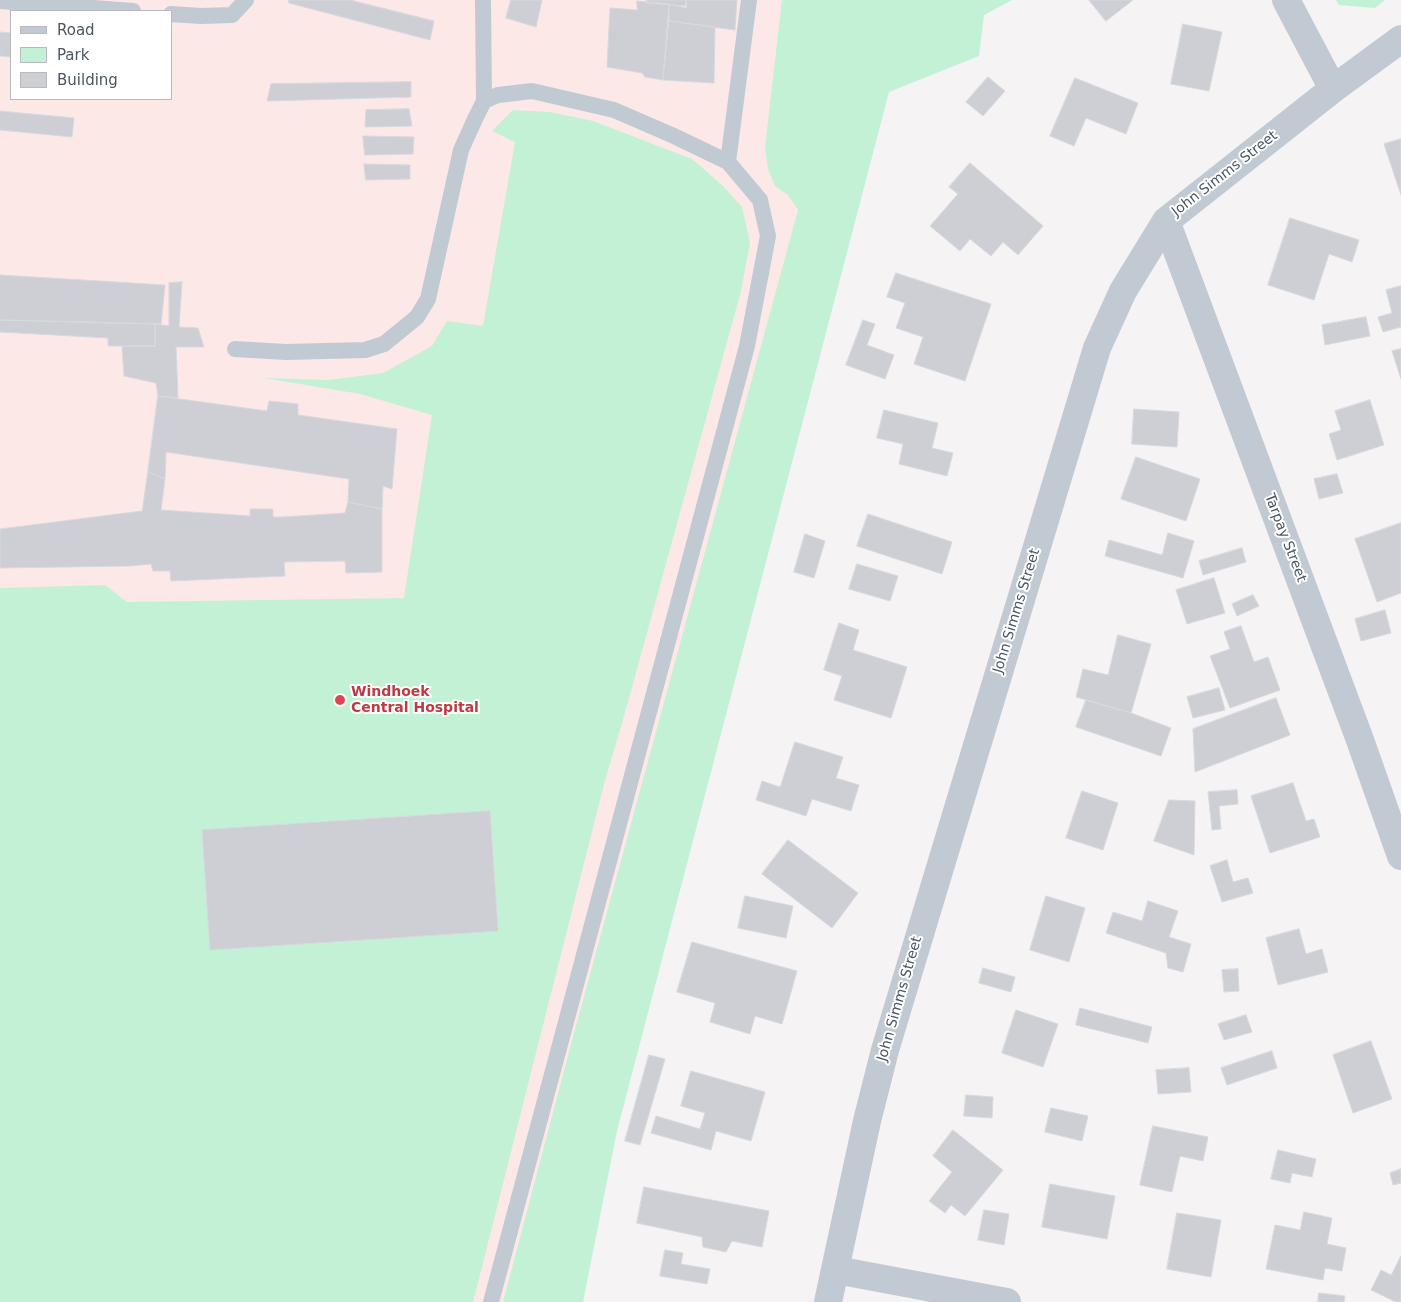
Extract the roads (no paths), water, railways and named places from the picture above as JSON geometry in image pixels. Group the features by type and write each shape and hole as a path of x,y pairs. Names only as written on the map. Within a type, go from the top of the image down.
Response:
{"street":[{"path":"1286,0 1333,89"},
{"name":"John Simms Street","path":"828,1302 867,1121 885,1050 1097,348 1123,291 1166,221 1333,89 1401,39"},
{"name":"Tarpay Street","path":"1166,221 1360,740 1401,856"},
{"path":"836,1270 1008,1302"}],"lane":[{"path":"172,14 232,15 246,0"},
{"path":"235,349 286,352 365,350 384,344 417,317 428,299 461,150 484,101 483,0"},
{"path":"728,162 749,0"},
{"path":"0,1 120,10"},
{"path":"484,101 498,95 532,91 614,110 674,136 728,162 760,200 768,236 747,346 491,1302"}],"place":[{"name":"Windhoek Central Hospital","path":"340,700"}]}
